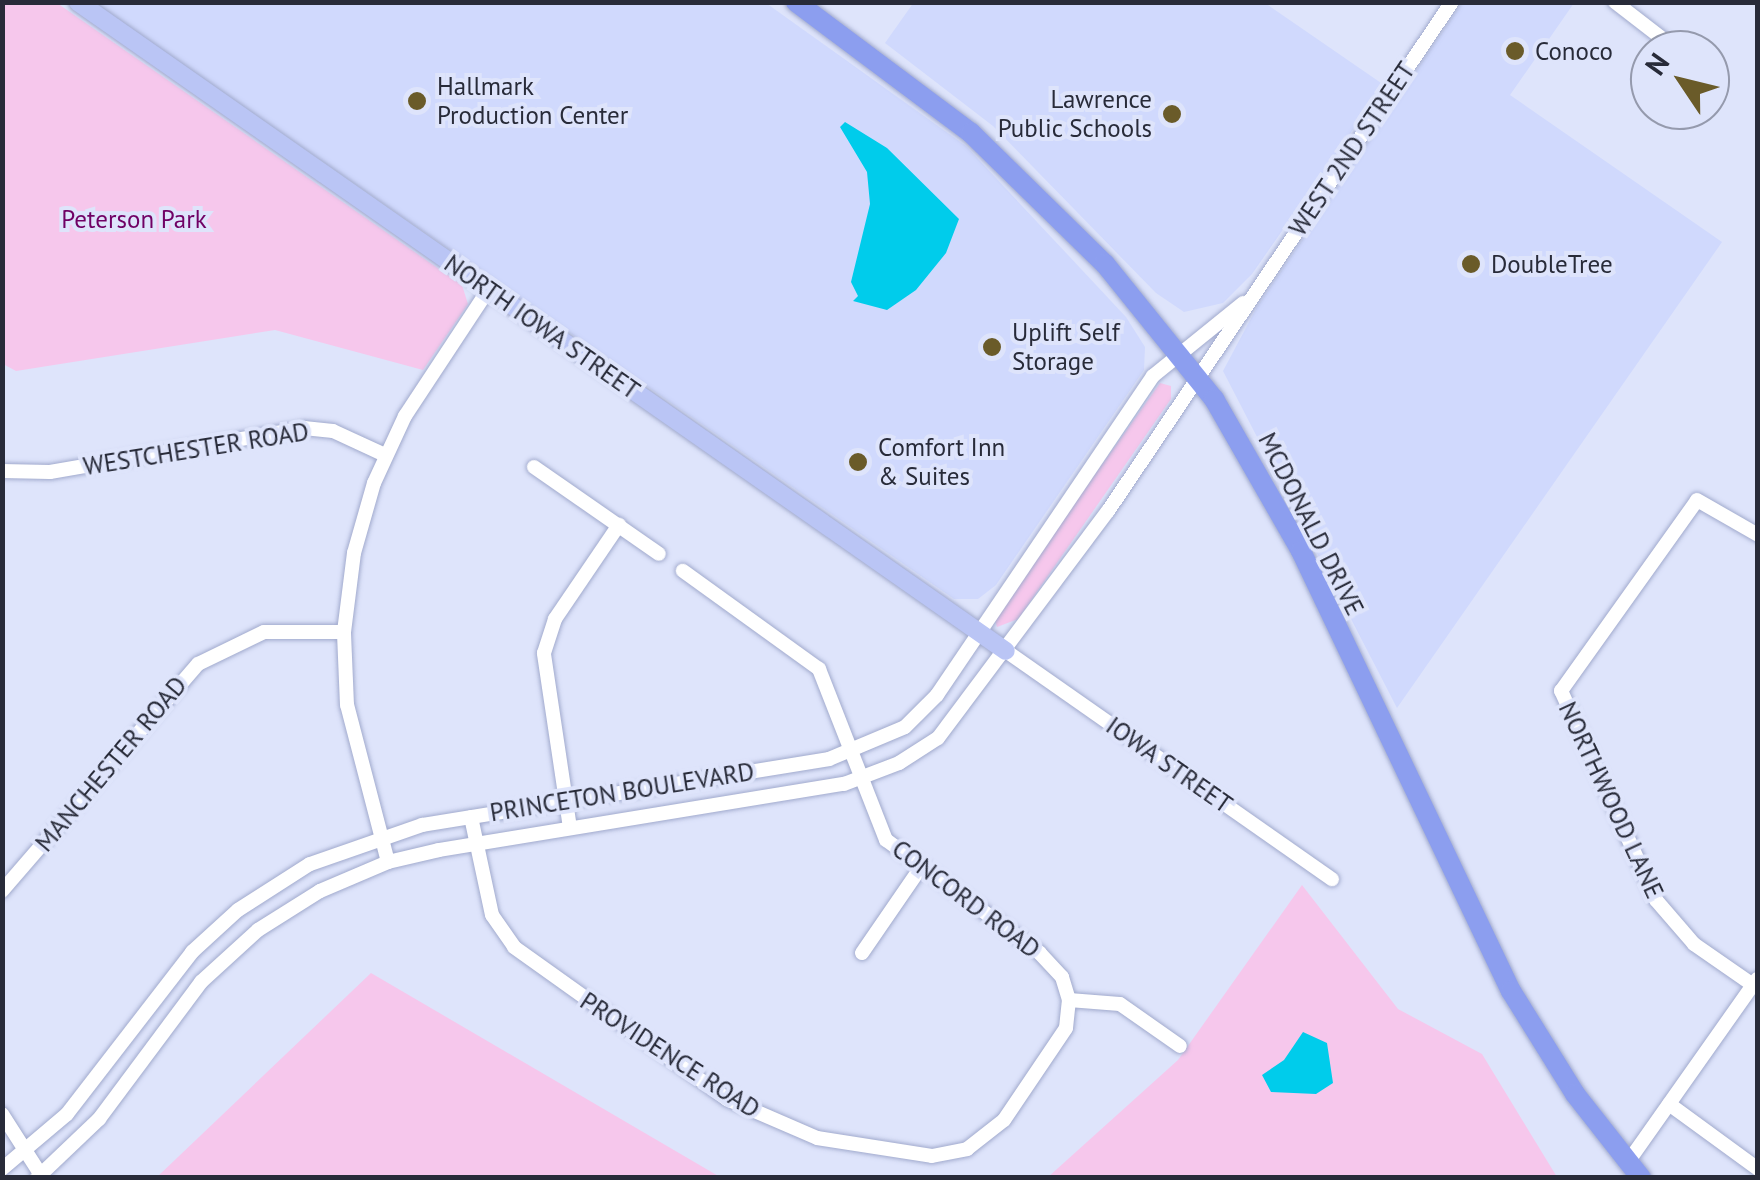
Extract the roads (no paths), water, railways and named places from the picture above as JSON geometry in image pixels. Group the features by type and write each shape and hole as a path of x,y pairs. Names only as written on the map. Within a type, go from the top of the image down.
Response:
{"highway":[{"name":"MCDONALD DRIVE","path":"796,2 972,133 1065,222 1199,379 1301,551 1510,991 1634,1170"}],"main road":[{"name":"NORTH IOWA STREET","path":"78,2 1006,651"}],"street":[{"name":"WEST 2ND STREET","path":"1199,379 1452,2"},
{"path":"1616,2 1651,30"},
{"path":"388,862 352,741 344,632 359,534 386,454 430,374 488,290"},
{"name":"WEST 2ND STREET","path":"1178,352 1252,296"},
{"name":"PRINCETON BOULEVARD","path":"2,1169 67,1114 170,974 216,929 290,875 379,836 565,800 852,753 922,712 1142,390 1178,352"},
{"name":"PRINCETON BOULEVARD","path":"39,1176 98,1119 186,999 228,956 290,908 388,862 476,843 861,778 938,738 1006,651 1199,379"},
{"name":"WESTCHESTER ROAD","path":"2,471 50,472 304,428 332,431 386,454"},
{"path":"534,466 660,554"},
{"name":"NORTHWOOD LANE","path":"1755,981 1694,944 1656,900 1561,691 1698,500 1758,536"},
{"path":"570,828 544,653 555,619 619,526"},
{"name":"CONCORD ROAD","path":"682,571 819,669 886,840 920,870 1040,953 1062,977 1069,1000"},
{"name":"MANCHESTER ROAD","path":"2,891 198,664 264,632 344,632"},
{"name":"IOWA STREET","path":"1006,651 1332,879"},
{"name":"PROVIDENCE ROAD","path":"471,817 492,915 530,961 727,1098 816,1138 932,1156 981,1142 1004,1120 1060,1040 1069,1000"},
{"path":"862,953 920,870"},
{"path":"1634,1170 1668,1104 1755,981"},
{"path":"1069,1000 1120,1004 1180,1046"},
{"path":"1668,1104 1758,1169"},
{"path":"2,1114 39,1176"}],"water":[{"path":"845,122 887,148 959,219 946,253 916,290 887,310 853,301 858,296 851,282 870,204 867,172 840,127"},
{"path":"1303,1032 1327,1043 1333,1083 1316,1094 1271,1092 1262,1075 1284,1060"}],"place":[{"name":"Conoco","path":"1515,51"},
{"name":"Hallmark Production Center","path":"417,101"},
{"name":"Lawrence Public Schools","path":"1172,114"},
{"name":"DoubleTree","path":"1471,264"},
{"name":"Uplift Self Storage","path":"992,347"},
{"name":"Comfort Inn & Suites","path":"858,462"}],"park label":[{"name":"Peterson Park","path":"134,219"}]}
